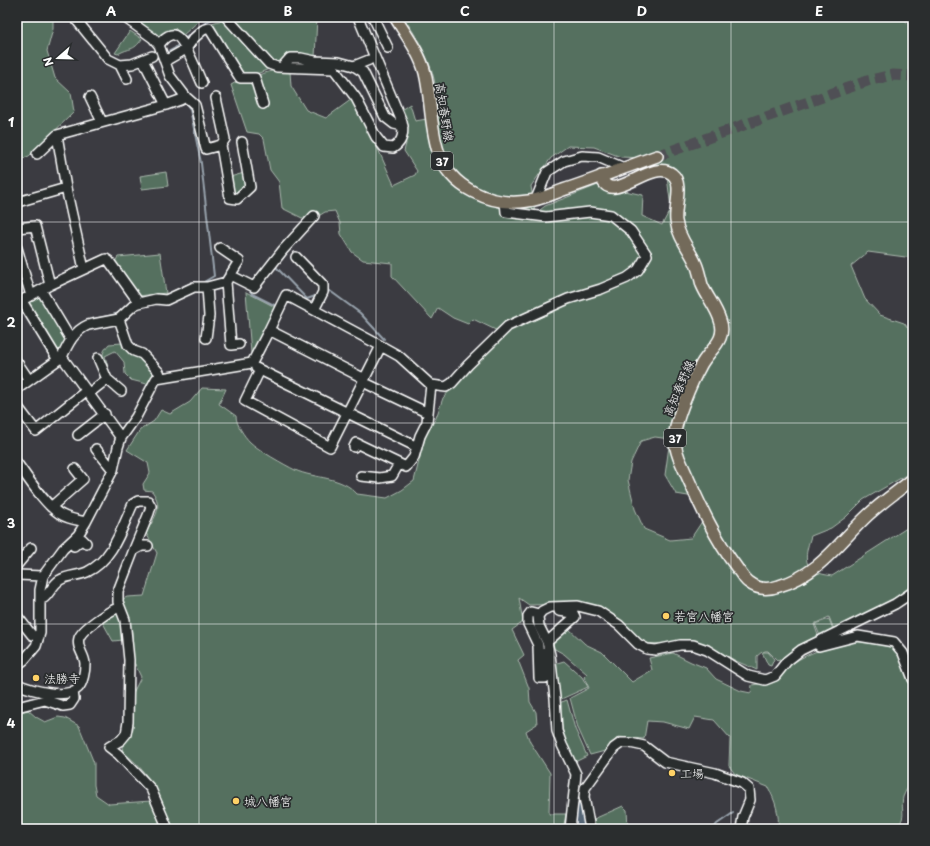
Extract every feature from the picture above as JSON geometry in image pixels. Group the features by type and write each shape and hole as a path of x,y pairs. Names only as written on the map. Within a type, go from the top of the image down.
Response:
{"main road":[{"name":"高知春野線","path":"395,17 420,58 425,72 436,141 443,162 463,186 489,199 518,202 536,199 657,156"},
{"name":"高知春野線","path":"601,176 602,181 608,187 616,188 654,171 663,171 672,174 677,182 679,191 676,203 676,221 680,234 696,265 702,285 720,320 722,329 721,338 717,346 700,366 679,415 675,433 675,447 713,532 731,560 748,582 757,588 769,590 788,584 809,573 824,561 868,515 913,480"}],"street":[{"path":"74,17 108,59 120,65 132,64 152,56"},
{"path":"124,17 153,38 159,45 170,76 186,97 195,105 206,149 221,145 225,139 216,98"},
{"path":"226,17 269,64 282,67 334,69 356,98 376,137 384,147 393,148 400,143 403,134 402,126 358,17"},
{"path":"373,17 388,48"},
{"path":"165,61 203,30 209,28 240,78 255,78 263,104"},
{"path":"159,45 171,34 177,36 185,46 202,83"},
{"path":"282,67 290,58 339,62 354,66 363,72 385,117 394,124 402,126"},
{"path":"143,60 166,105"},
{"path":"354,66 369,60"},
{"path":"120,65 127,79"},
{"path":"37,154 57,135 166,105 186,97"},
{"path":"90,98 102,122"},
{"path":"57,135 66,188 84,270"},
{"path":"221,145 230,198 237,199 250,187 242,142"},
{"path":"536,199 548,172 564,161 582,156 598,157 624,168"},
{"path":"17,201 66,188"},
{"path":"252,363 286,296 382,346 398,356 431,385 446,387 452,383 468,364 508,326 568,299 601,289 626,278 638,270 647,255 631,231 611,215 590,212 546,217 506,212 505,201"},
{"path":"17,389 27,377 58,357 69,337 88,325 119,319 139,303 156,299 166,300 194,287 207,287 228,279 254,287 283,250 314,216"},
{"path":"17,228 35,226 50,285"},
{"path":"17,248 31,296"},
{"path":"220,248 239,261 228,279 231,345 239,344"},
{"path":"296,257 323,285 324,292 314,310"},
{"path":"121,438 105,414 58,357 19,302 50,285 106,260 109,261 139,303"},
{"path":"206,338 209,316 207,287"},
{"path":"41,290 69,337"},
{"path":"119,319 128,345 134,351 142,354 159,372 161,378"},
{"path":"269,330 428,413"},
{"path":"260,370 245,401 330,447 382,346"},
{"path":"98,358 107,379 121,391"},
{"path":"17,362 27,377"},
{"path":"17,665 24,660 36,646 39,637 40,590 43,576 66,546 78,535 86,522 113,470 121,438 136,417 156,379 252,363"},
{"path":"252,363 260,370 416,447"},
{"path":"17,406 36,431 87,392 107,379"},
{"path":"354,447 356,443 406,467 414,457 420,436 427,422 431,385"},
{"path":"78,436 105,414"},
{"path":"96,449 113,470"},
{"path":"17,463 20,474 52,508 68,518 86,522"},
{"path":"361,476 380,478 392,476 399,464"},
{"path":"52,508 83,479 75,469"},
{"path":"40,598 48,596 59,581 65,577 88,572 100,562 110,552 134,504 138,501 148,501 151,509 118,591 118,602 124,620 129,660 128,722 126,734 121,740 109,747 118,754 151,789 168,829"},
{"path":"66,546 70,549 82,539 86,543"},
{"path":"134,550 142,546 148,546"},
{"path":"17,564 31,548"},
{"path":"17,575 43,576"},
{"path":"570,829 576,774 557,731 555,698 547,643 539,626 538,616 542,612 550,607 578,606 598,611 619,625 638,644 647,649 656,650 680,645 693,646 707,650 748,676 765,680 775,676 787,660 801,650 895,604 913,592"},
{"path":"17,684 30,690 66,694 79,687 82,681 85,664 79,648 79,639 83,632 88,628 114,609 120,607"},
{"path":"531,612 573,614 575,617 547,643 544,652 544,678 539,678 538,645 528,624 528,616 531,612"},
{"path":"17,616 32,635 39,637"},
{"path":"787,660 822,644 858,636 894,642 903,654 913,679"},
{"path":"17,707 45,700 63,706 70,704 74,700 73,691"},
{"path":"590,829 584,796 585,788 614,748 622,743 630,743 644,746 665,762 714,773 742,783 749,789 750,800 743,817 741,829"}],"green space":[{"path":"17,17 53,17 53,29 47,51 55,78 71,93 74,112 29,156 18,160 20,182 17,184"},
{"path":"130,17 200,17 201,19 182,36 175,28 161,37 154,35"},
{"path":"229,17 317,17 315,57 280,63 270,61"},
{"path":"403,17 902,17 913,29 913,258 868,252 851,266 865,299 880,315 904,323 913,334 913,471 863,500 846,517 831,528 811,536 806,555 810,568 818,573 832,576 913,524 913,584 876,610 835,632 829,617 814,624 819,638 800,647 778,661 768,651 763,652 768,652 774,659 771,666 768,665 762,652 757,656 757,670 698,642 645,644 620,620 578,604 529,605 519,598 523,622 512,630 524,655 518,660 529,688 530,702 536,712 537,724 526,731 530,742 550,773 549,814 566,814 563,829 172,829 153,786 141,768 123,752 122,747 133,729 133,693 141,677 133,660 132,632 123,599 127,597 144,596 157,553 146,533 155,517 158,507 156,497 152,491 144,490 143,484 150,473 148,463 127,450 140,430 154,421 161,410 170,414 190,402 202,388 226,389 219,404 236,416 237,423 243,433 250,442 259,449 295,470 344,484 357,494 387,498 402,490 414,481 425,437 436,418 443,398 504,334 473,319 468,324 453,318 438,308 432,319 392,276 392,263 363,260 352,252 341,234 340,223 335,211 325,212 317,217 302,218 282,208 279,182 270,170 264,139 259,134 247,132 231,85 238,81 275,70 290,72 291,86 306,110 326,118 352,99 374,140 394,185 415,175 417,171 404,151 406,144 401,110 410,104 415,121 439,117 436,88 432,71 422,46","holes":["568,146 594,147 621,157 644,158 666,169 671,208 662,225 642,216 643,195 598,185 545,206 535,214 531,186 551,158","655,437 670,439 665,475 676,494 700,498 703,520 691,538 670,540 644,529 635,509 628,480 631,462 641,441"]},
{"path":"223,20 269,69 254,75 243,74 211,25 211,23"},
{"path":"130,31 142,39 134,48 118,54 115,53"},
{"path":"166,172 168,186 142,189 140,176"},
{"path":"244,173 247,187 239,194 234,195 230,177"},
{"path":"160,253 166,293 138,296 114,263 118,257"},
{"path":"246,292 275,307 253,354 251,353"},
{"path":"42,296 67,337 59,355 26,303"},
{"path":"122,343 133,356 140,356 155,372 147,384 131,380 125,374 124,362 115,351 105,356 111,378 103,361 103,353 109,344"},
{"path":"113,614 117,614 121,623 123,640 113,641 103,623"},
{"path":"829,619 834,632 821,638 815,624"},
{"path":"567,627 585,644 602,652 632,682 652,670 649,658 673,653 706,668 716,679 741,691 751,693 752,685 777,681 787,668 795,662 812,653 832,646 852,642 867,642 887,646 913,656 913,781 909,782 903,797 903,814 901,821 893,829 778,829 776,808 768,787 735,774 729,766 730,738 714,720 695,717 689,729 663,722 647,721 644,739 618,737 605,751 590,755 578,728 570,698 589,688 584,677 587,674 564,654 553,648 551,642"},
{"path":"564,661 582,677 588,687 559,700 554,664"},
{"path":"567,700 575,729 587,756 575,762 565,740 561,719 559,703"},
{"path":"28,710 45,722 58,717 65,718 79,726 94,763 94,785 96,795 109,804 151,801 163,829 17,829 17,713"},
{"path":"623,806 627,810 628,829 595,829 594,819"}],"water":[{"path":"577,799 580,801 585,829 573,829"}],"waterway":[{"path":"183,40 206,22 216,17"},
{"path":"166,53 180,43"},
{"path":"167,79 178,95"},
{"path":"187,105 190,109 201,163 214,276 202,283"},
{"path":"274,267 275,266 307,299 318,295"},
{"path":"175,291 195,283"},
{"path":"249,288 252,294 274,305"},
{"path":"326,292 330,291 360,313 384,339"},
{"path":"139,299 142,297 148,297"},
{"path":"70,334 81,323 121,312"},
{"path":"713,829 717,824 733,813"}],"tunnel":[{"path":"657,156 867,81 893,75 913,76"}],"place":[{"name":"若宮八幡宮","path":"666,616"},
{"name":"法勝寺","path":"36,678"},
{"name":"工場","path":"672,773"},
{"name":"城八幡宮","path":"236,801"}]}
